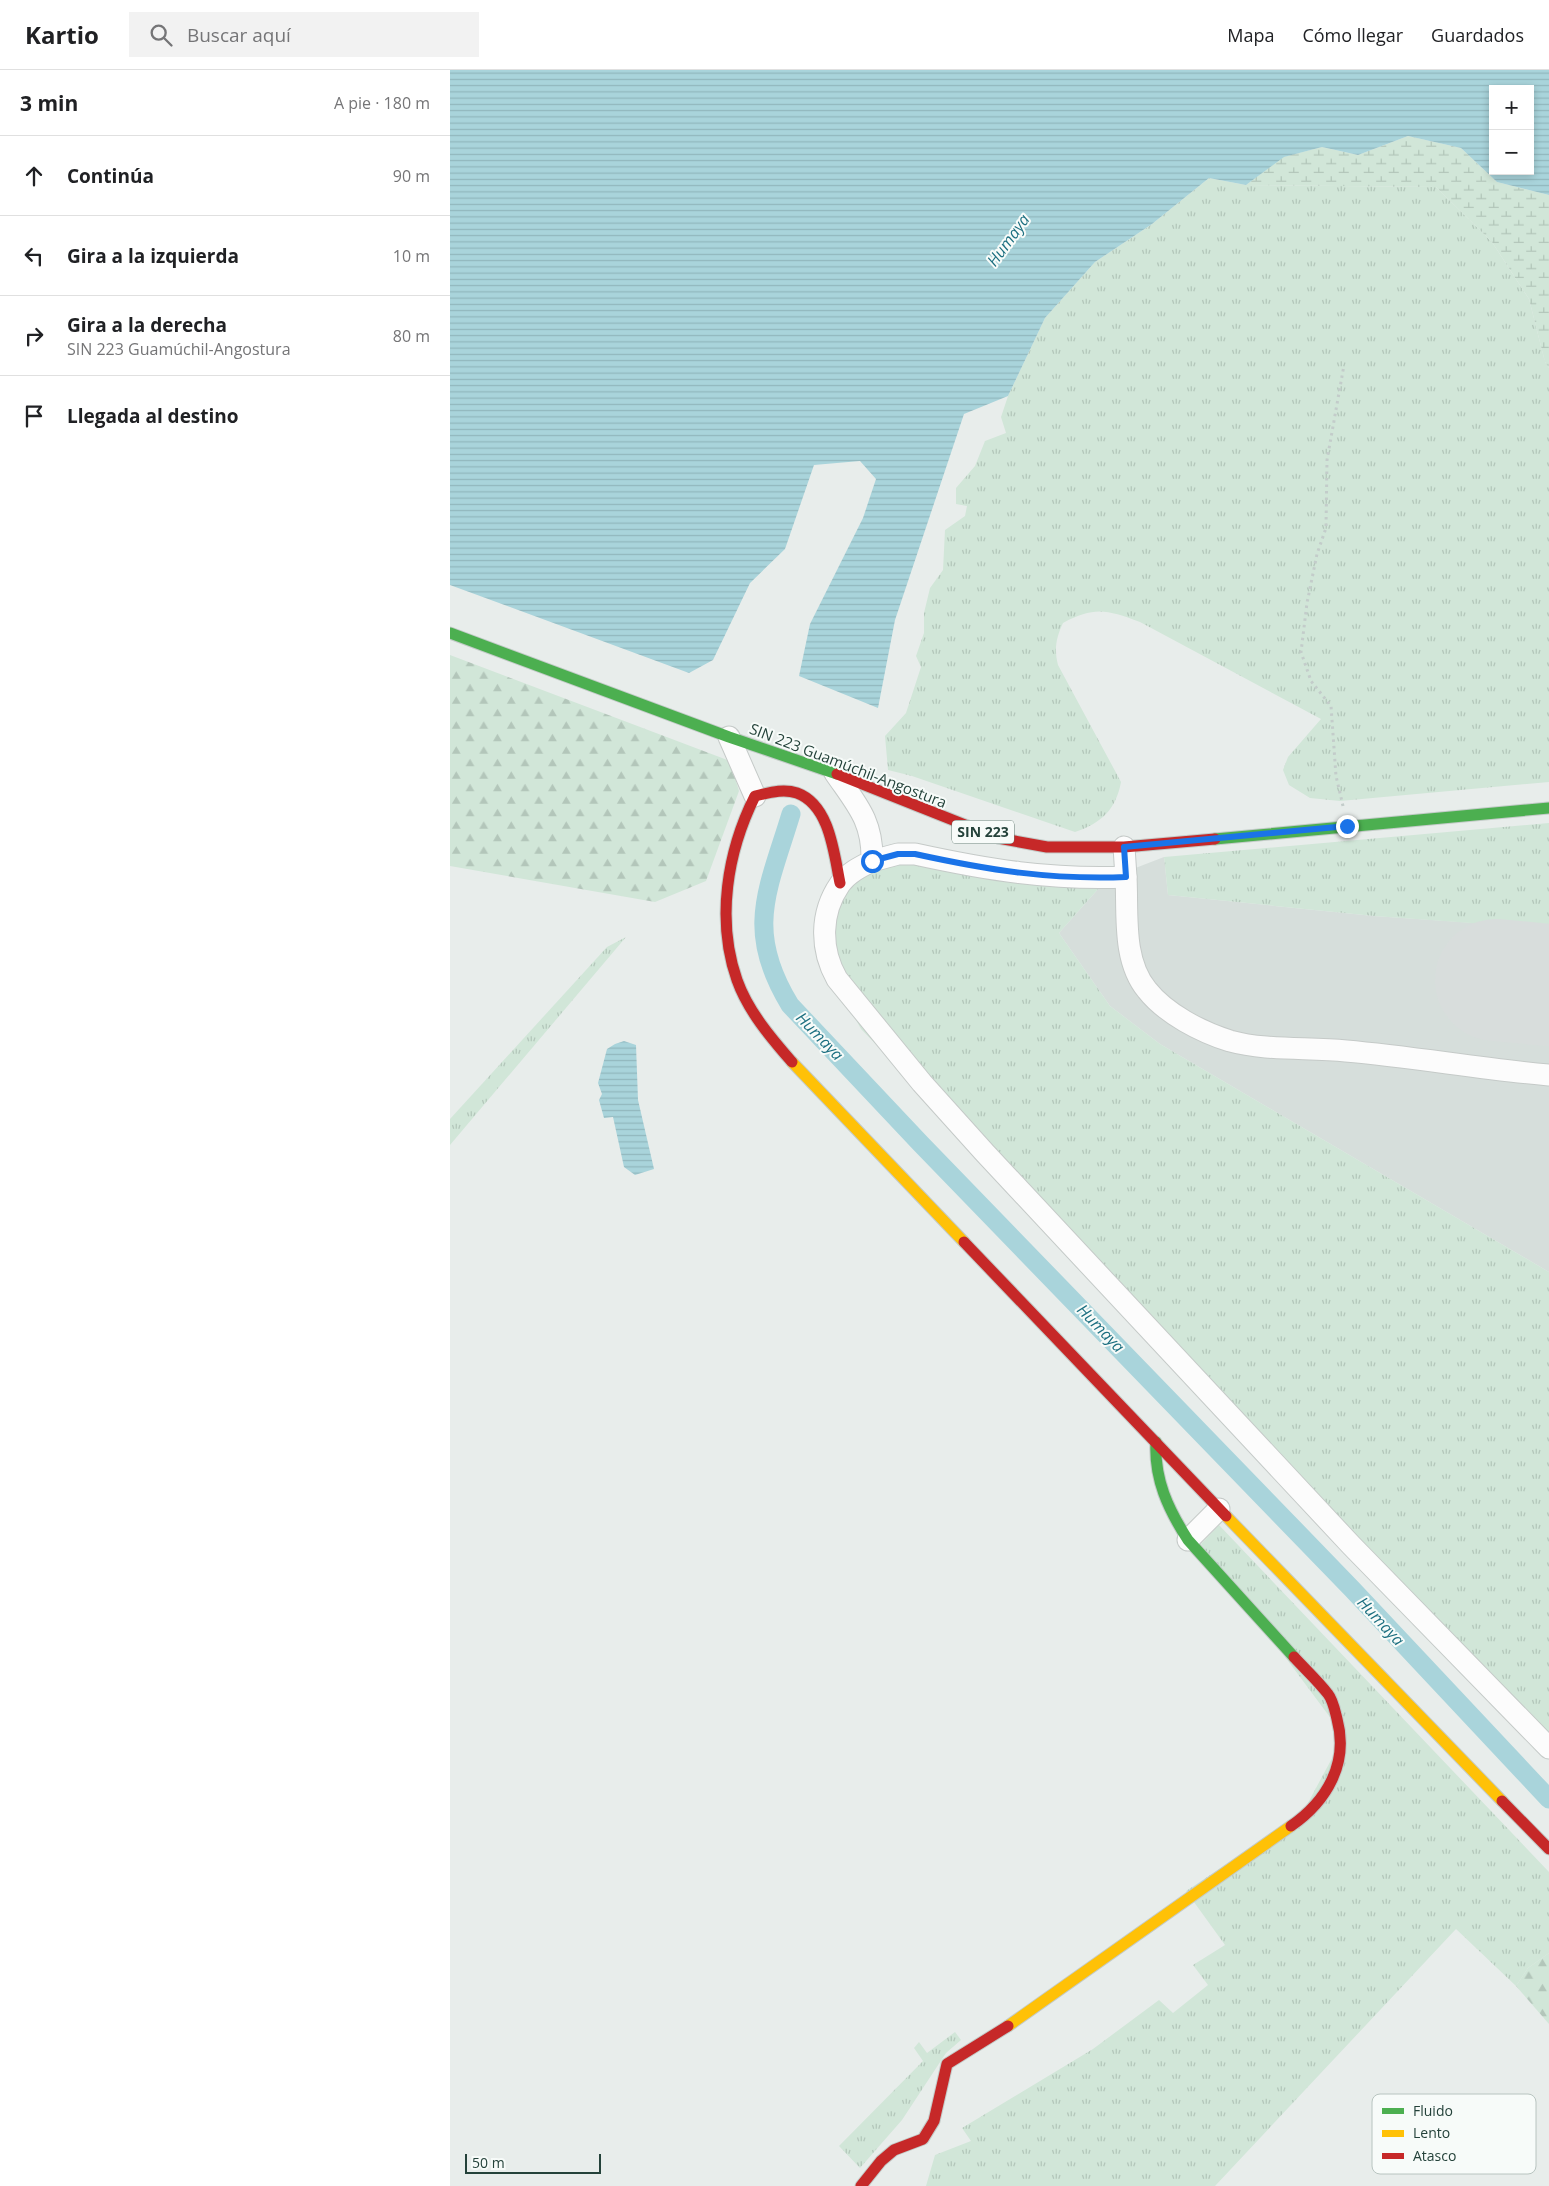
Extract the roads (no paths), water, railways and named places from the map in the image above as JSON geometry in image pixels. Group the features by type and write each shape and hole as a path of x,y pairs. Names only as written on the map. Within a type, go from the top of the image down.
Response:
{"street":[{"name":"SIN 223 Guamúchil-Angostura","path":"450,633 729,737 835,773 998,838 1047,847 1124,847 1549,808"},
{"path":"729,737 755,796 740,828 728,879 726,920 731,959 745,998 779,1047 819,1092 1219,1509 1549,1849"},
{"path":"835,773 868,826 872,840 872,861"},
{"path":"755,796 786,790 805,795 818,808 824,821 840,884"},
{"path":"1124,847 1129,942 1132,958 1146,989 1185,1021 1216,1036 1249,1044 1386,1054 1488,1070 1549,1076"},
{"path":"1126,877 1056,878 1023,874 915,854 898,854 872,861 853,871 840,884 829,909 824,926 825,952 828,964 866,1017 985,1153 1351,1545 1549,1748"},
{"path":"861,2186 881,2161 894,2150 923,2139 934,2121 947,2064 982,2044 1311,1812 1335,1775 1343,1752 1341,1726 1329,1695 1188,1540 1174,1519 1163,1496 1154,1456 1156,1442"},
{"path":"1188,1540 1219,1509"}],"water":[{"path":"450,70 1549,70 1549,195 1497,182 1490,175 1534,175 1534,85 1489,85 1489,174 1461,148 1408,136 1358,155 1322,147 1284,157 1246,185 1209,178 1152,224 1095,262 1045,318 1008,396 964,414 895,620 878,708 799,676 810,624 863,518 876,479 860,461 814,465 785,549 750,583 713,660 689,673 450,585"},
{"path":"624,1041 636,1045 638,1100 654,1169 635,1175 624,1167 613,1117 604,1118 599,1100 602,1094 598,1083 607,1049"}],"waterway":[{"name":"Humaya","path":"791,814 768,888 764,932 768,954 776,978 790,1005 921,1144 1352,1589 1549,1799"}]}
